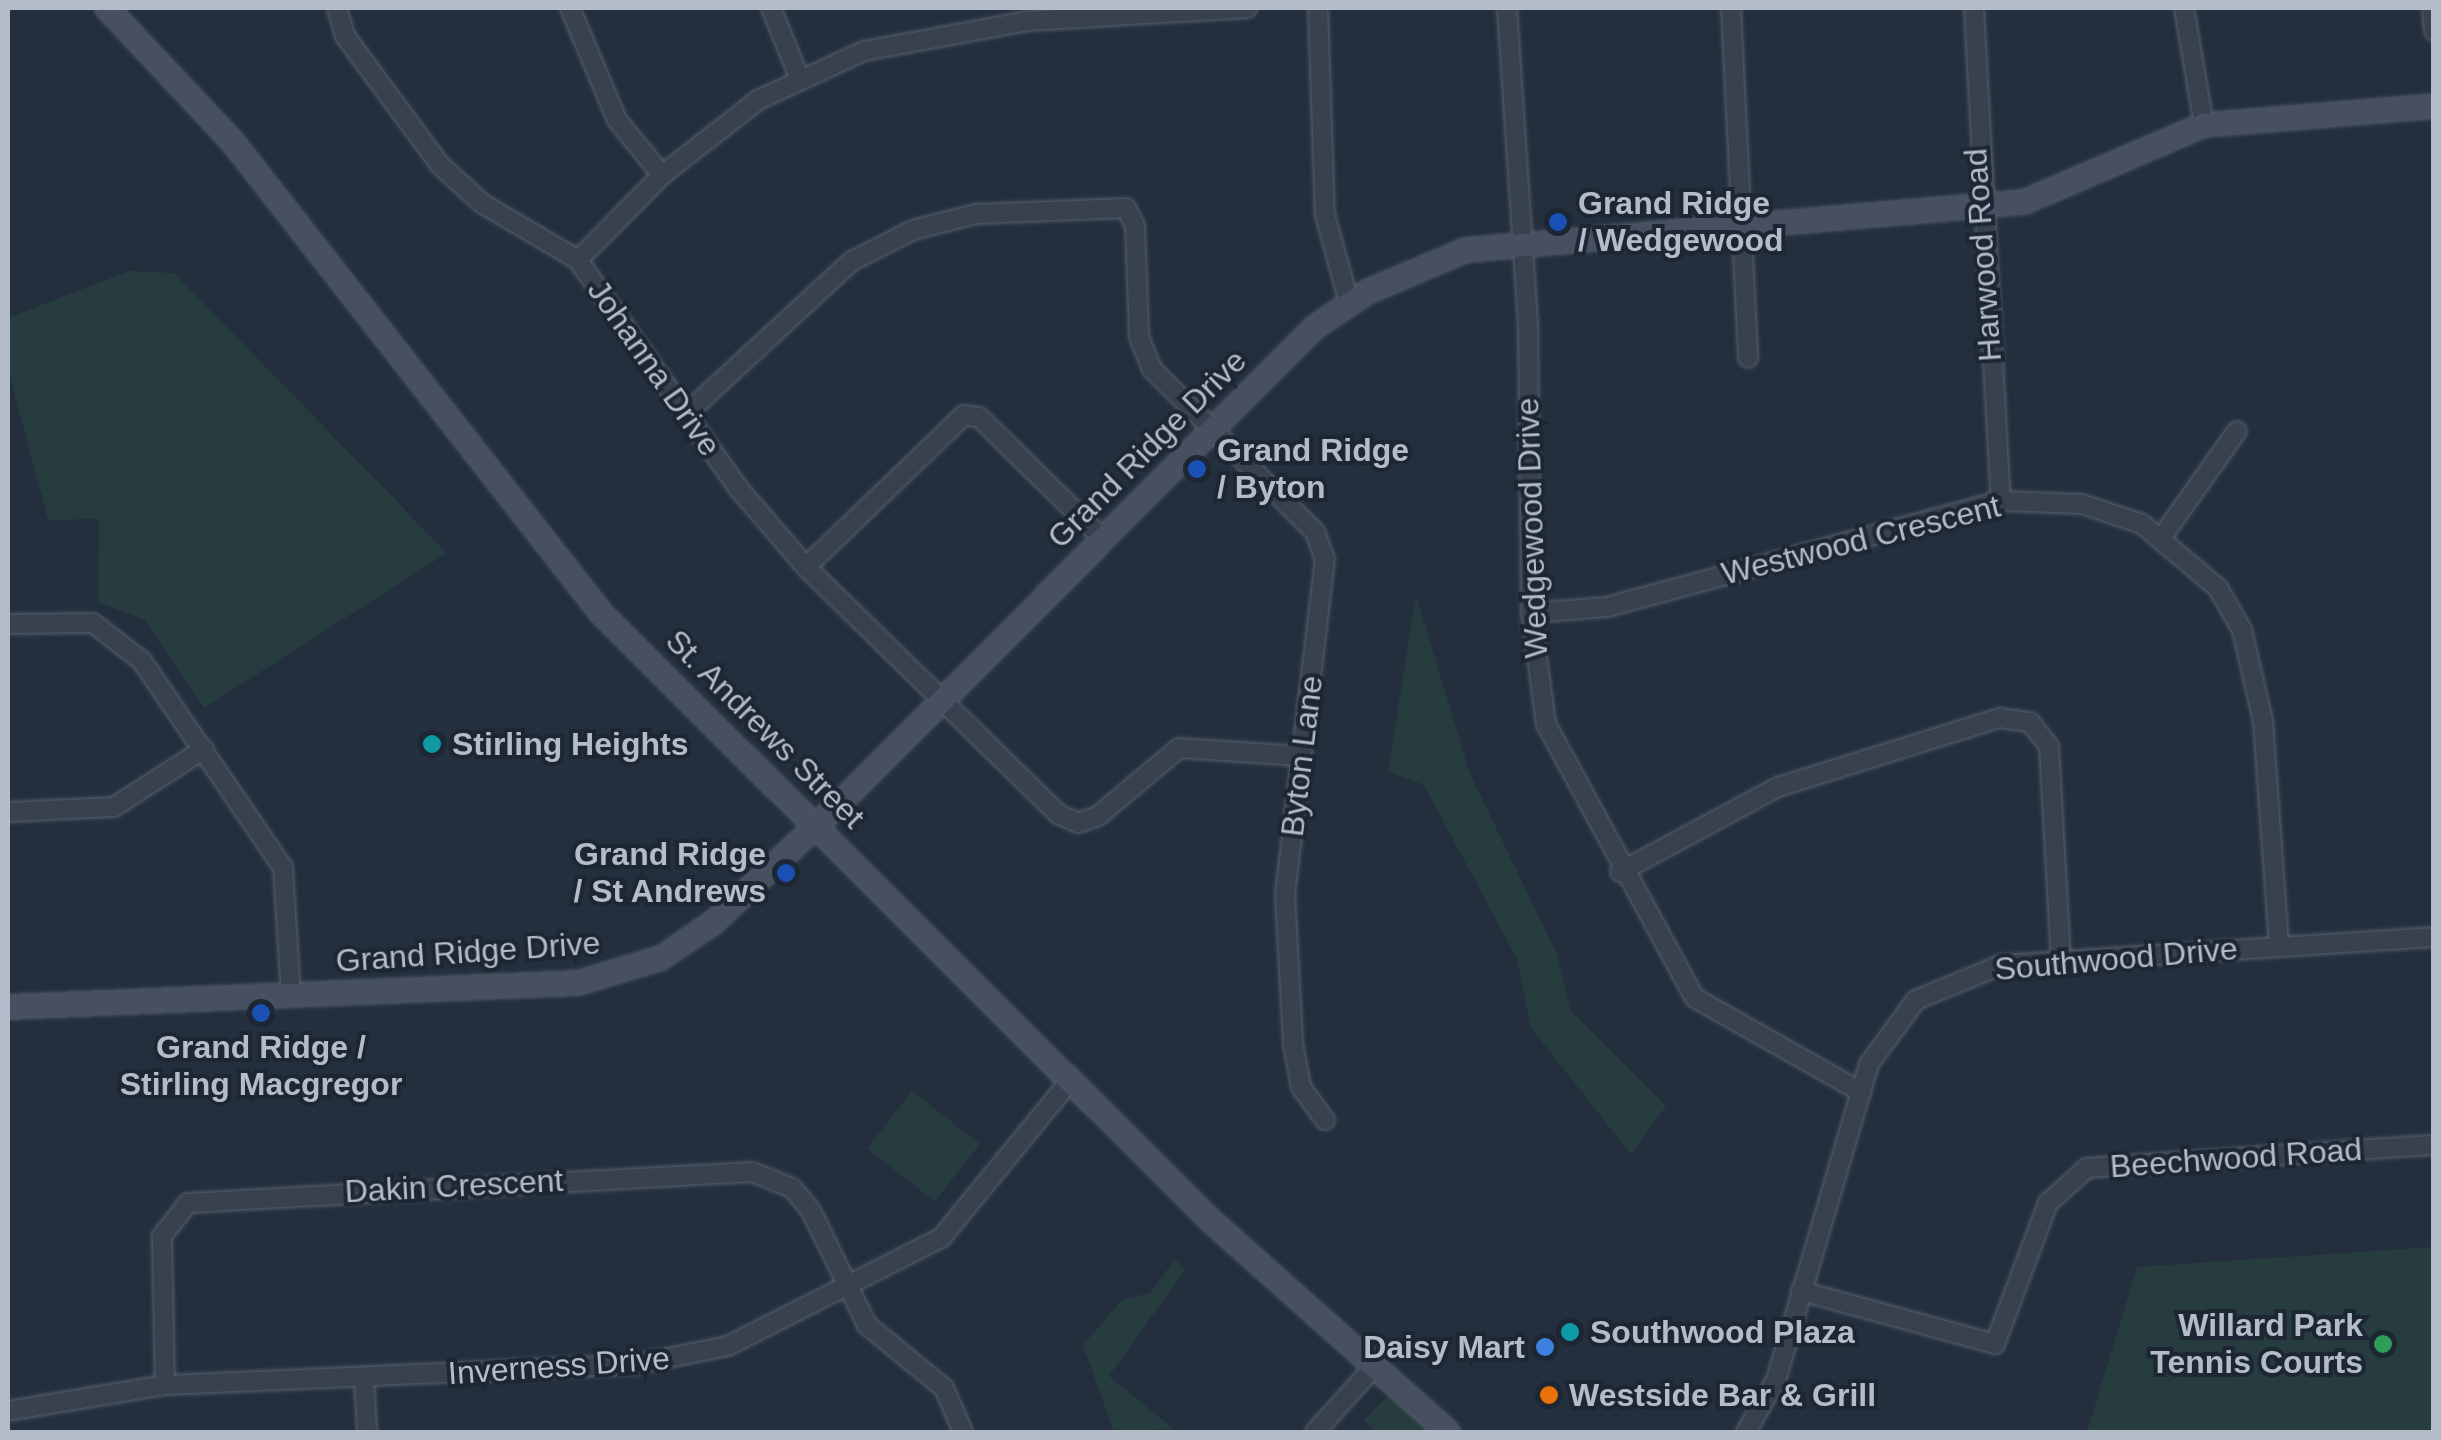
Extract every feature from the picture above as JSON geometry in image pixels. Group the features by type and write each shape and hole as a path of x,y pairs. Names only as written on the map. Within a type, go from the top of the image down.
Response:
{"street":[{"name":"St. Andrews Street","path":"107,8 232,141 601,612 1071,1080 1372,1370 1448,1432"},
{"path":"337,8 345,36 440,165 483,204 578,260"},
{"path":"570,8 617,120 662,175"},
{"path":"771,8 799,77"},
{"name":"Johanna Drive","path":"1248,8 938,31 799,77 662,175 578,260 686,414 806,567 942,702 1078,823 1180,748 1302,756"},
{"path":"1318,8 1325,216 1349,302"},
{"name":"Wedgewood Drive","path":"1507,8 1523,241 1530,613 1546,724 1620,872 1695,998 1861,1092"},
{"path":"1731,8 1737,225 1748,358"},
{"name":"Harwood Road","path":"1974,8 1979,208 2001,501"},
{"path":"2184,8 2204,125"},
{"path":"2432,8 2434,31"},
{"name":"Grand Ridge Drive","path":"8,1007 578,983 633,971 691,942 942,702 1212,429 1349,302 1466,250 1523,241 1979,208 2062,192 2204,125 2434,106"},
{"name":"Byton Lane","path":"686,414 852,261 913,230 976,214 1126,208 1136,226 1138,337 1152,369 1322,544 1286,894 1294,1044 1301,1086 1325,1120"},
{"path":"806,567 964,415 980,417 1103,540"},
{"path":"2164,534 2237,430"},
{"name":"Westwood Crescent","path":"1530,613 1607,607 2001,501 2082,504 2164,534 2218,588 2257,676 2278,946"},
{"path":"8,624 112,629 204,748 282,868 291,996"},
{"path":"1620,872 1778,786 2000,718 2030,722 2049,746 2061,960"},
{"path":"8,812 114,807 204,748"},
{"name":"Southwood Drive","path":"1746,1432 1776,1380 1861,1092 1890,1028 1916,1000 1973,972 2061,960 2434,937"},
{"name":"Inverness Drive","path":"8,1411 165,1385 670,1362 728,1346 850,1288 941,1238 1071,1080"},
{"name":"Beechwood Road","path":"1801,1290 1996,1344 2048,1203 2076,1173 2434,1145"},
{"name":"Dakin Crescent","path":"165,1385 162,1236 172,1216 207,1198 752,1172 792,1188 811,1211 874,1334 944,1388 963,1432"},
{"path":"1315,1432 1372,1370"},
{"path":"364,1378 367,1432"}],"green space":[{"path":"129,271 174,273 447,553 204,708 145,620 98,602 99,519 48,520 8,369 8,318"},
{"path":"1416,595 1470,774 1557,954 1571,1011 1666,1106 1631,1154 1531,1028 1517,959 1424,785 1388,772"},
{"path":"912,1091 980,1144 935,1201 867,1149"},
{"path":"2433,1247 2433,1432 2087,1432 2137,1267"},
{"path":"1175,1259 1185,1270 1109,1376 1174,1429 1114,1432 1083,1345 1121,1301 1151,1292"},
{"path":"1390,1394 1432,1432 1376,1432 1364,1419"}],"place":[{"name":"Grand Ridge / Wedgewood","path":"1558,222"},
{"name":"Grand Ridge / Byton","path":"1197,469"},
{"name":"Stirling Heights","path":"432,744"},
{"name":"Grand Ridge / St Andrews","path":"786,873"},
{"name":"Grand Ridge / Stirling Macgregor","path":"261,1013"},
{"name":"Southwood Plaza","path":"1570,1332"},
{"name":"Willard Park Tennis Courts","path":"2383,1344"},
{"name":"Daisy Mart","path":"1545,1347"},
{"name":"Westside Bar & Grill","path":"1549,1395"}]}
